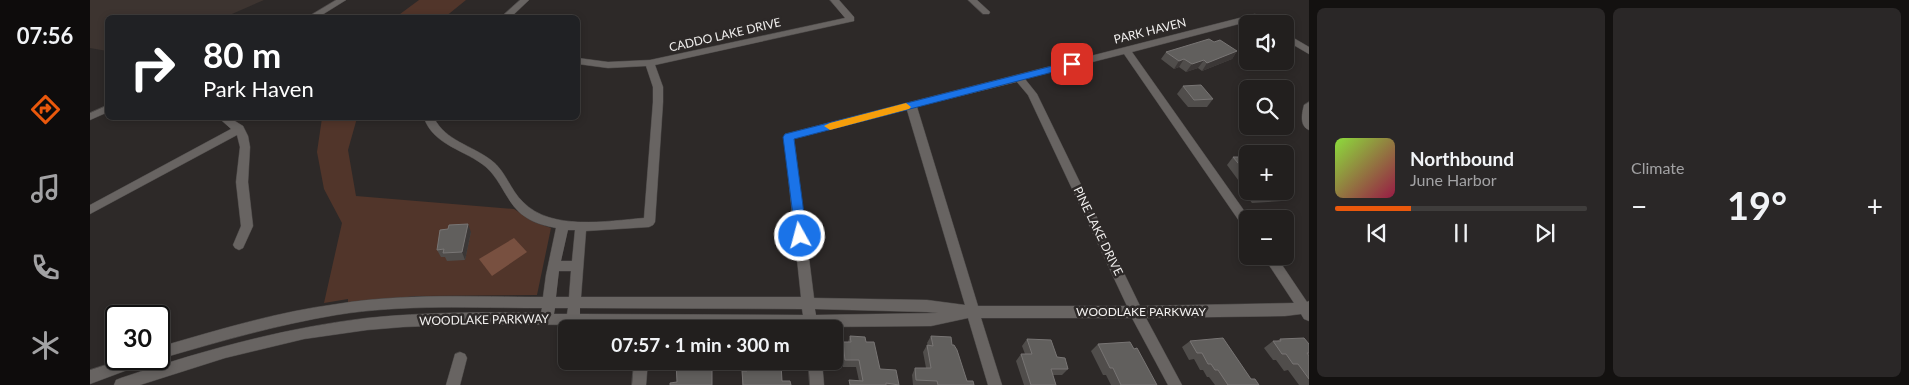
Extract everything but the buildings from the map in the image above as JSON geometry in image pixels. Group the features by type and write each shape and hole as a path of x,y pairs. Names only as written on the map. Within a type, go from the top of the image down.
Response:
{"street":[{"path":"315,15 342,0"},
{"path":"508,15 525,0"},
{"name":"CADDO LAKE DRIVE","path":"580,61 614,65 650,64 851,19 834,0"},
{"path":"972,0 986,12"},
{"name":"PARK HAVEN","path":"808,303 789,137 1239,21"},
{"path":"1294,42 1309,51"},
{"path":"1126,50 1239,212"},
{"path":"430,120 441,135 494,168 520,206 541,220 581,225 649,222 658,102 658,87 650,64"},
{"name":"PINE LAKE DRIVE","path":"1018,78 1032,94 1136,312 1175,385"},
{"path":"911,105 995,385"},
{"path":"1309,105 1306,116 1309,126"},
{"path":"90,117 105,110"},
{"path":"227,120 239,129 245,147 242,182 247,226 239,245"},
{"path":"90,210 239,129"},
{"path":"547,320 554,266 563,224"},
{"path":"573,320 581,225"},
{"path":"1275,265 1307,310"},
{"path":"554,266 578,266"},
{"name":"WOODLAKE PARKWAY","path":"170,350 273,321 338,309 401,304 549,302 808,303 927,306 973,312 1307,310"},
{"path":"644,320 645,302"},
{"path":"808,303 810,320"},
{"path":"397,322 401,304"},
{"name":"WOODLAKE PARKWAY","path":"843,324 931,320 973,312"},
{"name":"WOODLAKE PARKWAY","path":"121,385 206,357 269,340 333,328 397,322 478,319 558,320"},
{"path":"453,385 460,358"},
{"path":"90,377 110,370"},
{"path":"639,385 640,370"},
{"path":"815,370 817,385"}],"shaded area":[{"path":"90,0 264,0 230,15 105,15 105,51 90,48"},
{"path":"419,0 466,0 447,15 399,15"},
{"path":"322,120 356,120 348,150 356,196 514,209 534,222 551,228 537,295 416,296 348,304 348,299 324,303 342,223 324,189 317,152"},
{"path":"514,238 527,252 492,276 479,259"}],"slow traffic":[{"path":"830,126 906,107"}],"route":[{"path":"800,236 789,137 1072,64"}]}
